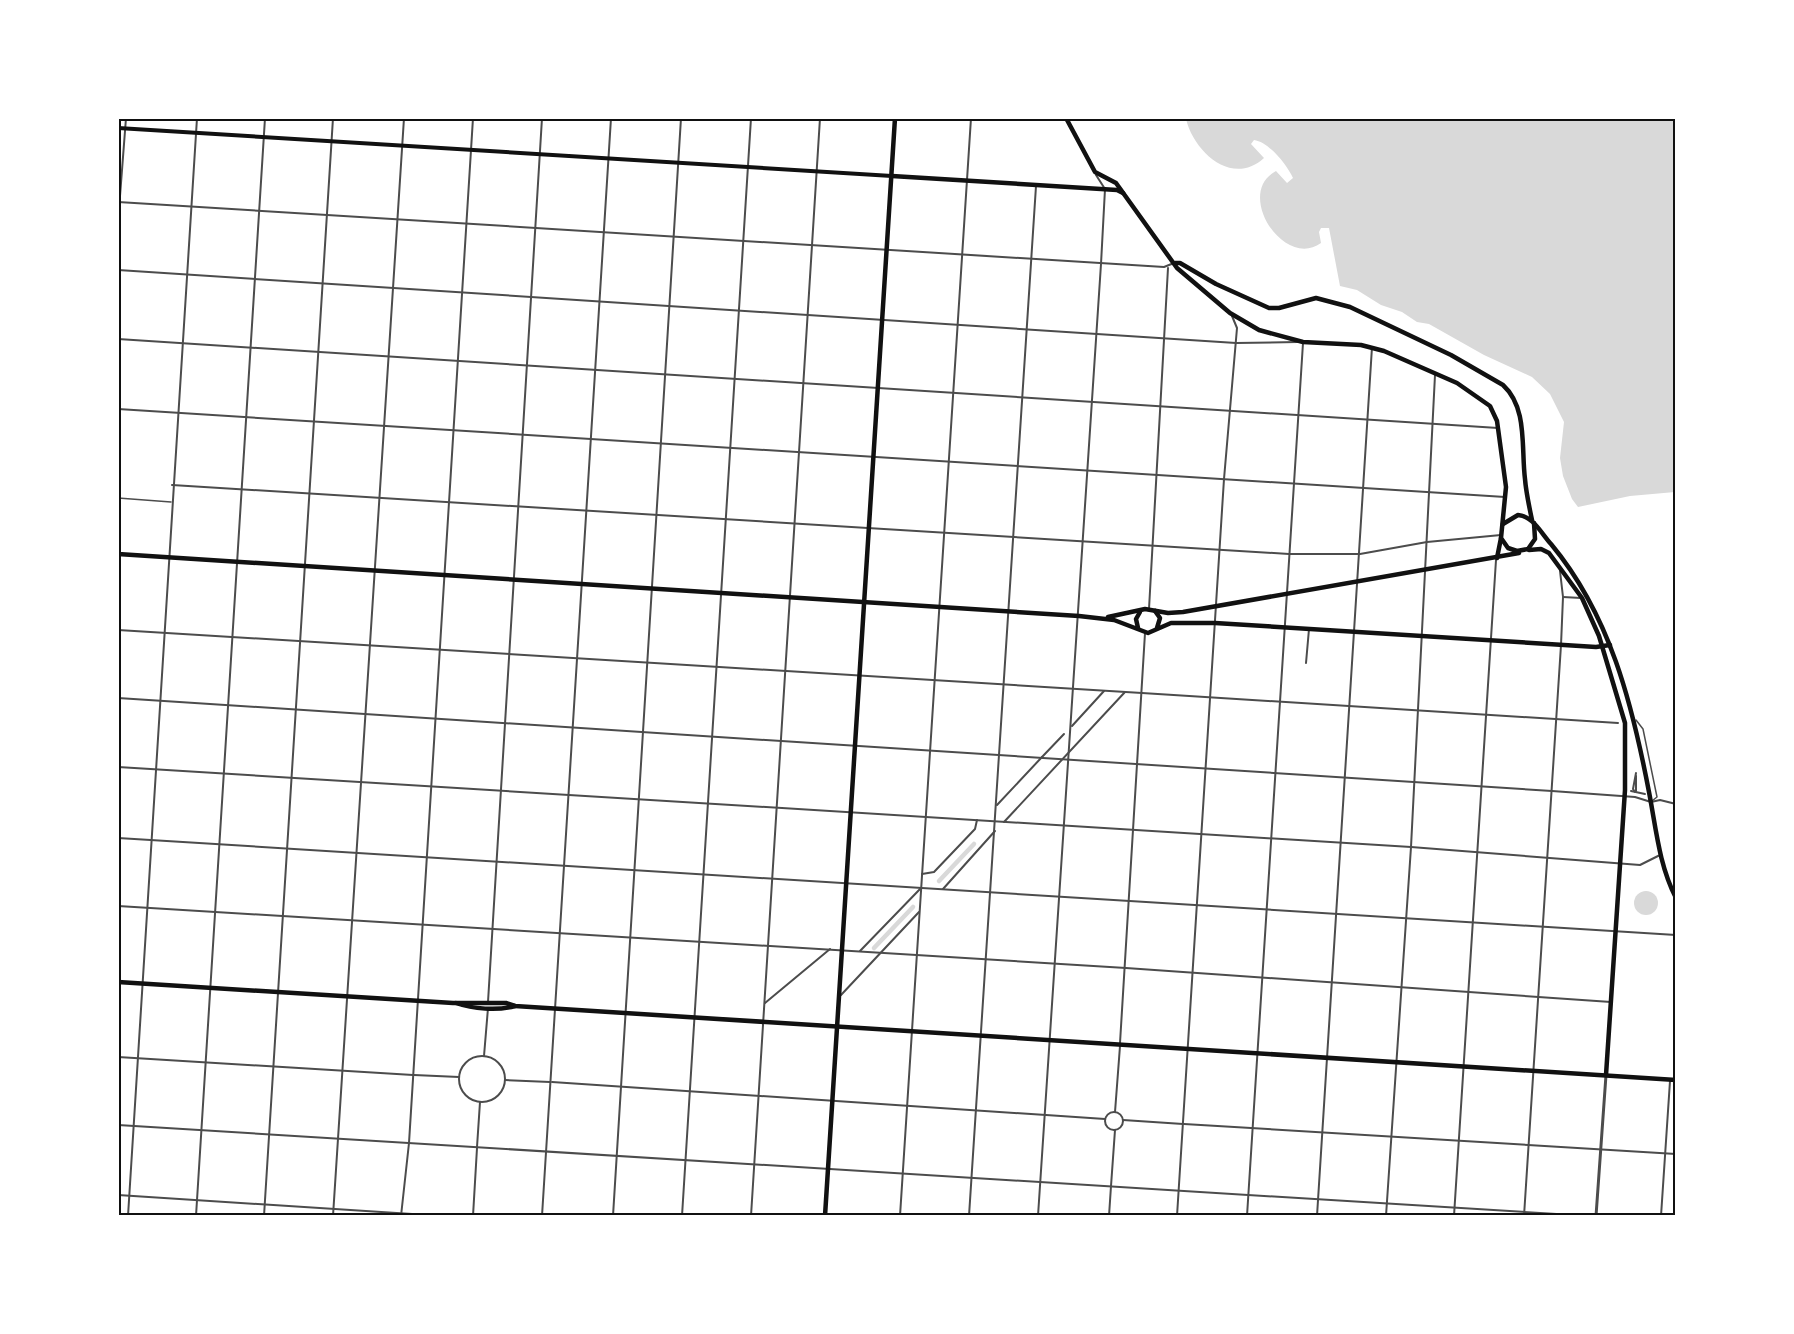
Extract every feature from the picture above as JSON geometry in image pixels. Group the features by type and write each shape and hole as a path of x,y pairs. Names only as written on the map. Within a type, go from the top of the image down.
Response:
{"main road":[{"path":"825,1215 895,118"},
{"path":"1065,118 1095,172 1114,181 1177,268 1230,313 1260,330 1303,342 1372,347 1436,372 1462,386 1490,406 1498,428 1505,497 1497,558"},
{"path":"118,128 1105,189 1120,191 1127,197"},
{"path":"1175,263 1180,263 1216,284 1271,308 1316,298 1342,304 1391,325 1503,385 1512,395 1519,412 1533,522 1535,539 1524,551"},
{"path":"1209,296 1209,289 1216,284"},
{"path":"1502,526 1515,516 1523,515 1533,522 1580,581 1610,645 1634,718 1660,855 1676,898"},
{"path":"1501,536 1509,548 1524,551"},
{"path":"1105,618 1151,609 1168,613 1183,612 1497,558 1524,551 1544,550 1557,563 1582,598 1603,647 1625,723 1625,796 1606,1075"},
{"path":"118,554 1079,616 1105,618 1142,632 1181,622 1561,645 1603,647 1610,645"},
{"path":"1151,609 1160,618 1155,630"},
{"path":"1142,610 1136,619 1142,632"},
{"path":"1181,622 1176,617 1183,612"},
{"path":"118,982 453,1002 488,1002 513,1007"},
{"path":"453,1002 466,1007 625,1013 1120,1046 1673,1079"}],"street":[{"path":"118,222 126,118"},
{"path":"128,1215 172,485 197,118"},
{"path":"196,1215 265,118"},
{"path":"264,1215 333,118"},
{"path":"333,1215 404,118"},
{"path":"401,1214 409,1143 473,118"},
{"path":"488,1002 542,118"},
{"path":"542,1215 571,795 611,118"},
{"path":"613,1215 681,118"},
{"path":"682,1215 751,118"},
{"path":"751,1215 820,118"},
{"path":"900,1215 971,118"},
{"path":"1038,1215 1101,264 1105,189 1095,172"},
{"path":"969,1215 1036,185"},
{"path":"119,202 1168,268 1175,263"},
{"path":"1151,609 1152,545 1162,406 1168,268"},
{"path":"118,270 1236,343 1303,342 1247,1215"},
{"path":"1177,1215 1219,550 1236,343 1236,325 1230,313"},
{"path":"118,339 1498,428"},
{"path":"1317,1215 1372,347"},
{"path":"1386,1215 1404,918 1411,847 1436,372"},
{"path":"118,409 1505,497"},
{"path":"172,485 658,513 1289,554 1360,554 1427,542 1501,536"},
{"path":"1454,1215 1497,558"},
{"path":"1524,1213 1561,645 1563,597 1557,563"},
{"path":"1563,597 1582,598"},
{"path":"1306,663 1309,629"},
{"path":"118,630 1618,723"},
{"path":"1142,632 1142,693 1116,1112 1123,1120 1676,1154"},
{"path":"1072,726 1104,691"},
{"path":"1004,822 1125,692"},
{"path":"118,698 1275,772 1625,796 1651,802 1660,798 1676,804"},
{"path":"997,805 1064,734"},
{"path":"118,767 1271,838 1620,863 1645,864 1660,855"},
{"path":"1636,773 1637,789 1634,791 1633,789 1636,773"},
{"path":"1634,791 1645,794"},
{"path":"922,874 934,872 975,829 977,820"},
{"path":"943,889 995,831"},
{"path":"118,838 1676,935"},
{"path":"860,951 921,888"},
{"path":"118,906 1056,963 1611,1002"},
{"path":"839,998 920,911"},
{"path":"764,1004 830,949"},
{"path":"484,1056 488,1008"},
{"path":"484,1056 500,1064 505,1080 497,1096 480,1102 464,1094 459,1077 467,1062 484,1056"},
{"path":"118,1057 459,1077"},
{"path":"1596,1215 1606,1075"},
{"path":"1661,1215 1673,1079"},
{"path":"505,1080 1106,1119"},
{"path":"473,1215 480,1102"},
{"path":"1115,1130 1107,1126 1106,1119 1110,1113 1116,1112"},
{"path":"1115,1130 1120,1127 1123,1120"},
{"path":"118,1125 903,1172 1524,1213 1589,1215"},
{"path":"1109,1215 1115,1130"},
{"path":"118,1195 443,1215"}],"lane":[{"path":"118,498 171,502"}],"shaded area":[{"path":"1186,119 1675,119 1675,492 1630,496 1578,507 1572,499 1563,476 1560,458 1564,422 1550,394 1532,377 1484,355 1429,324 1417,322 1402,312 1381,305 1357,290 1340,286 1329,228 1321,228 1319,232 1321,243 1307,249 1292,246 1279,238 1262,211 1260,195 1264,182 1276,171 1287,183 1293,178 1277,155 1266,145 1254,140 1251,144 1264,158 1252,166 1239,169 1227,167 1216,162 1197,143"},
{"path":"1641,891 1651,891 1658,898 1658,908 1651,915 1641,915 1634,908 1634,898"}],"waterway":[{"path":"939,881 974,844"},
{"path":"874,948 913,907"}]}
